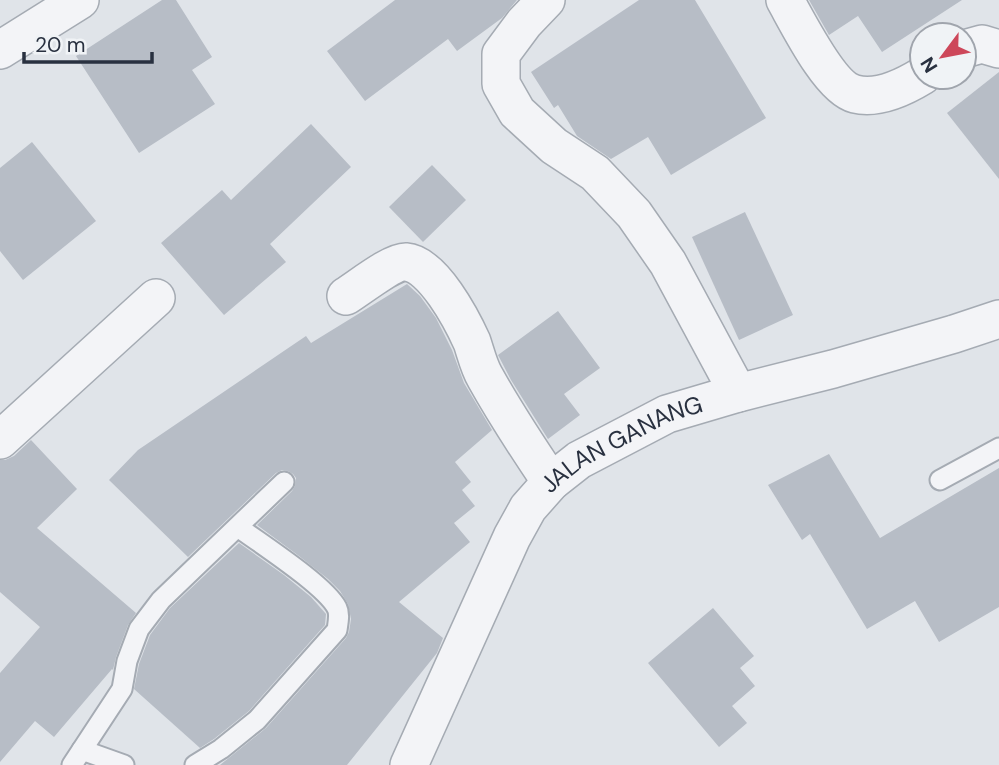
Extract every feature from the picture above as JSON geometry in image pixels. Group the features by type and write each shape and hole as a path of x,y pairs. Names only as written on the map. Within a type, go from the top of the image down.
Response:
{"street":[{"path":"0,50 80,0"},
{"path":"546,0 524,23 501,54 501,84 517,112 554,146 595,173 634,214 668,263 737,393"},
{"path":"785,0 820,61 839,84 853,94 869,95 894,90 908,83"},
{"path":"978,45 999,49"},
{"path":"346,296 386,269 405,262 424,268 446,295 463,323 483,374 551,482"},
{"path":"0,439 156,298"},
{"name":"JALAN GANANG","path":"409,765 512,537 528,508 551,482 579,460 667,414 833,369 999,319"}],"lane":[{"path":"940,480 999,448"},
{"path":"124,765 77,757 122,689 127,661 139,629 161,600 284,482"},
{"path":"195,765 221,749 257,720 337,630 338,610 327,596 238,527"}],"building":[{"path":"162,0 176,0 212,57 192,70 215,104 139,153 76,56"},
{"path":"395,0 517,0 502,18 457,51 448,39 365,101 327,51"},
{"path":"639,0 695,0 766,118 671,175 648,137 611,159 577,136 558,105 554,108 531,72"},
{"path":"809,0 962,0 930,21 908,21 908,35 882,52 858,16 829,35"},
{"path":"999,72 999,179 947,113"},
{"path":"311,124 351,167 270,244 286,262 224,315 161,243 222,190 231,200"},
{"path":"32,142 96,221 23,280 0,251 0,168"},
{"path":"432,165 466,200 423,242 389,207"},
{"path":"745,212 793,315 739,340 692,237"},
{"path":"407,284 420,296 436,318 464,383 492,430 455,462 471,482 462,490 475,506 454,523 470,542 399,602 443,638 437,653 347,765 220,765 266,728 346,638 351,619 348,604 328,579 257,525 295,486 296,478 288,471 276,473 188,557 109,480 138,450 306,336 311,343"},
{"path":"558,311 600,368 564,394 580,415 548,439 498,355"},
{"path":"31,440 77,489 37,528 136,613 128,625 113,670 54,737 35,721 0,762 0,673 40,627 0,592 0,460 14,456"},
{"path":"829,454 880,538 999,468 999,607 939,642 915,601 867,629 810,534 802,540 768,485"},
{"path":"239,543 311,597 326,614 325,625 249,711 200,748 134,689 139,664 150,635 170,608"},
{"path":"713,608 754,656 740,668 755,686 732,706 747,723 719,747 648,663"}]}
